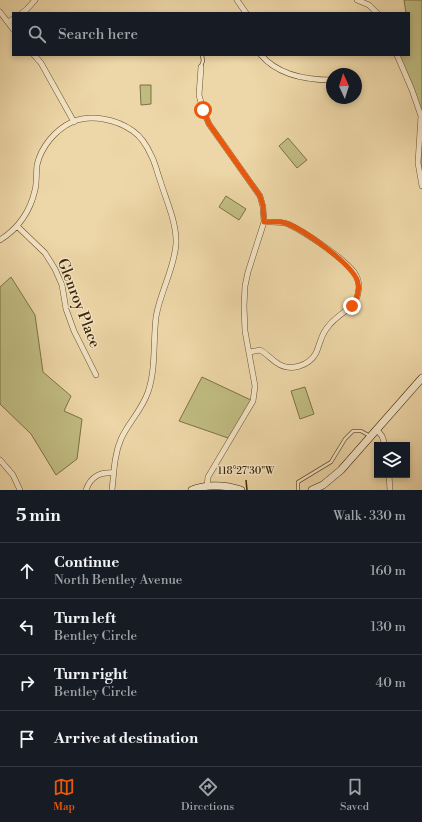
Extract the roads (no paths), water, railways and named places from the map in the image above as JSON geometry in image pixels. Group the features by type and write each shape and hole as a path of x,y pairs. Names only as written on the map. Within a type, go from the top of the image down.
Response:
{"main road":[{"path":"312,490 331,479 341,470 422,378"},
{"path":"192,490 207,486 229,487 241,490"}],"street":[{"path":"23,12 35,0"},
{"path":"238,0 245,12"},
{"path":"357,0 377,12"},
{"path":"0,12 12,28"},
{"path":"8,22 12,20"},
{"path":"35,56 74,122"},
{"path":"262,56 266,61 282,71 306,78 326,80"},
{"path":"398,56 421,116 418,163 422,186"},
{"path":"201,67 199,95 203,110 209,124 260,196 263,206 264,222 245,286 245,331 255,386 252,401 208,477 207,486"},
{"path":"0,240 18,227 26,214 35,188 37,166 45,146 61,128 74,122 88,119 115,121 136,133 151,155 174,228 176,243 174,260 156,316 151,379 145,399 120,440 116,453 112,490"},
{"path":"250,352 260,350 285,367 293,368 303,366 309,362 316,353 324,332 331,322 339,314 352,306 357,299 359,291 358,282 354,273 318,242 287,224 264,222"},
{"name":"Glenroy Place","path":"18,227 45,253 56,269 62,286 66,309 74,331 96,375"},
{"path":"377,430 382,436 384,442"},
{"path":"0,460 13,475 20,490"},
{"path":"86,490 88,484 99,473 114,473"},
{"path":"388,478 390,490"}],"lane":[{"path":"201,67 203,61 202,56"},
{"path":"298,490 298,482 331,462 345,439 353,431 361,431 371,437"}]}
